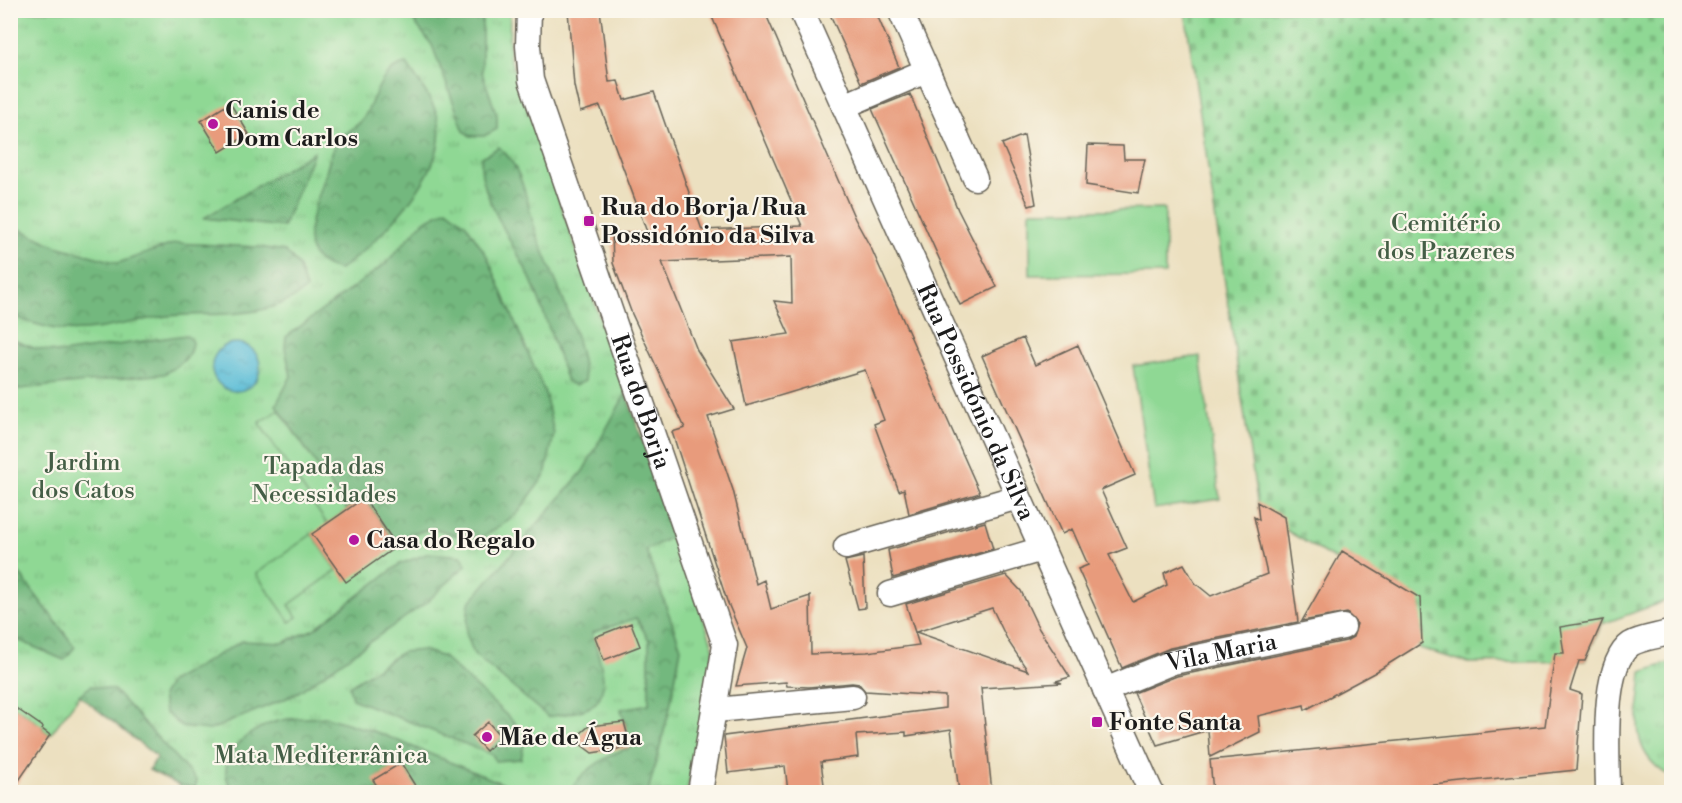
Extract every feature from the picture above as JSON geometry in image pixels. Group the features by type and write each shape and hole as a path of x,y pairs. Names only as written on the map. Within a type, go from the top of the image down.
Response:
{"street":[{"name":"Rua do Borja","path":"529,10 528,46 531,80 725,645 716,710 700,792"},
{"name":"Rua Possidónio da Silva","path":"801,10 1151,792"},
{"path":"900,10 975,178"},
{"path":"844,106 926,71"},
{"path":"846,547 1018,497"},
{"path":"890,594 1042,549"},
{"name":"Vila Maria","path":"1105,690 1173,662 1343,627"},
{"path":"1608,792 1611,684 1617,660 1632,644 1671,632"},
{"path":"716,710 854,698"}],"green space":[{"name":"Tapada das Necessidades","path":"11,11 510,11 509,55 714,649 687,792 179,792 179,785 149,770 157,757 80,695 50,735 42,729 43,727 11,704"},
{"path":"406,11 482,11 482,72 497,116 497,129 484,136 470,136 464,131 432,45"},
{"name":"Cemitério dos Prazeres","path":"1185,11 1671,11 1671,599 1602,624 1585,661 1468,663 1419,648 1411,605 1259,514"},
{"path":"407,64 427,93 436,112 440,133 435,156 425,178 410,200 374,240 340,270 324,265 315,257 310,246 309,234 311,220 333,148 341,137 363,119 379,86 390,71"},
{"path":"499,147 514,165 524,188 537,235 578,343 585,381 575,386 567,381 531,280 484,186 481,170 482,157"},
{"path":"314,152 283,227 204,218"},
{"path":"447,209 466,224 487,256 545,393 554,434 545,475 518,513 485,536 468,539 433,528 415,533 397,546 364,498 347,510 276,405 291,376 285,348 286,337 385,264 424,221"},
{"path":"1165,209 1165,274 1030,275 1030,211"},
{"path":"11,225 56,246 118,263 176,243 258,247 285,251 298,265 306,289 291,299 258,311 168,316 90,330 50,328 11,314"},
{"path":"186,335 192,340 190,352 184,361 164,374 11,390 11,339 34,348 61,353"},
{"path":"1200,356 1220,499 1154,509 1133,366"},
{"path":"626,393 675,535 646,550 681,648 669,712 648,792 571,792 574,785 587,771 605,758 631,747 621,709 649,704 649,640 636,618 592,633 602,672 602,692 597,701 586,709 548,717 474,654 466,633 469,603 583,471"},
{"path":"279,410 347,510 327,524 259,423"},
{"path":"312,534 337,570 289,605 297,617 290,622 256,574"},
{"path":"429,553 462,556 466,565 427,602 294,695 210,730 182,727 165,712 162,696 170,682 242,641 283,643 314,629 400,564"},
{"path":"10,561 75,647 64,660 11,637"},
{"path":"423,650 443,657 515,723 524,744 521,759 495,761 493,755 352,699 349,686 402,652"},
{"path":"1672,662 1671,777 1647,756 1638,732 1638,718 1642,672"},
{"path":"91,686 114,690 197,781 195,788 179,785 149,770 157,757 79,695"},
{"name":"Mata Mediterrânica","path":"326,717 379,733 523,792 233,791 226,776 227,763 231,753 246,736 278,721"}],"water":[{"path":"231,343 241,343 256,353 260,367 256,381 250,387 241,391 231,391 216,381 212,372 212,362 222,347"}],"building":[{"path":"568,10 600,10 609,82 618,81 624,100 654,92 702,230 802,226 709,10 764,10 855,219 872,250 980,493 909,514 904,489 899,491 874,424 884,420 865,370 746,406 733,342 789,334 774,301 792,303 791,257 662,262 697,350 734,409 708,417 733,490 756,584 764,580 771,609 810,596 811,654 867,652 919,645 906,604 1006,575 1021,591 1039,629 1070,677 1056,681 1062,683 981,688 992,792 959,792 951,729 906,736 906,732 856,735 858,757 821,762 825,792 788,792 785,766 728,773 724,736 945,708 945,696 865,691 859,684 852,683 809,687 787,686 786,682 736,686 747,648 727,601 672,432 685,428 632,314 613,263 612,233 647,232 600,106 580,112 574,86","holes":["992,608 1008,641 1028,671 916,632"]},
{"path":"828,10 875,10 899,67 861,83"},
{"path":"910,94 958,210 997,287 960,305 872,109"},
{"path":"230,103 249,134 220,152 201,121"},
{"path":"1024,135 1036,204 1029,206 1002,144"},
{"path":"1088,145 1123,146 1124,159 1145,159 1138,193 1086,185"},
{"path":"1023,338 1035,365 1078,345 1135,475 1101,490 1127,548 1109,555 1133,602 1167,585 1164,573 1184,564 1195,583 1211,596 1267,574 1254,517 1259,520 1257,502 1284,517 1298,622 1170,648 1122,668 1078,569 1088,565 1072,529 1062,534 982,356"},
{"name":"Casa do Regalo","path":"364,498 397,546 346,582 312,534"},
{"path":"985,522 993,549 893,578 888,550"},
{"path":"1342,551 1420,598 1422,643 1374,673 1305,710 1304,705 1258,716 1260,732 1210,757 1208,730 1157,745 1134,693 1177,676 1346,641 1353,637 1357,624 1347,613 1302,621"},
{"path":"863,557 865,608 858,609 845,561"},
{"path":"1603,620 1585,661 1579,661 1570,690 1582,694 1576,770 1368,792 1213,792 1210,760 1545,726 1555,653 1564,653 1560,627"},
{"path":"631,623 640,646 604,660 595,637"},
{"path":"10,704 43,727 42,729 50,735 11,792"},
{"name":"Mãe de Água","path":"488,722 501,737 486,751 472,736"},
{"path":"624,722 631,747 592,753 580,744 581,733 589,726"},
{"path":"401,763 419,792 381,792 373,780"}],"place":[{"name":"Canis de Dom Carlos","path":"213,124"},
{"name":"Rua do Borja / Rua Possidónio da Silva","path":"589,221"},
{"name":"Casa do Regalo","path":"354,540"},
{"name":"Fonte Santa","path":"1097,722"},
{"name":"Mãe de Água","path":"487,737"}],"park label":[{"name":"Jardim dos Catos","path":"83,476"}]}
